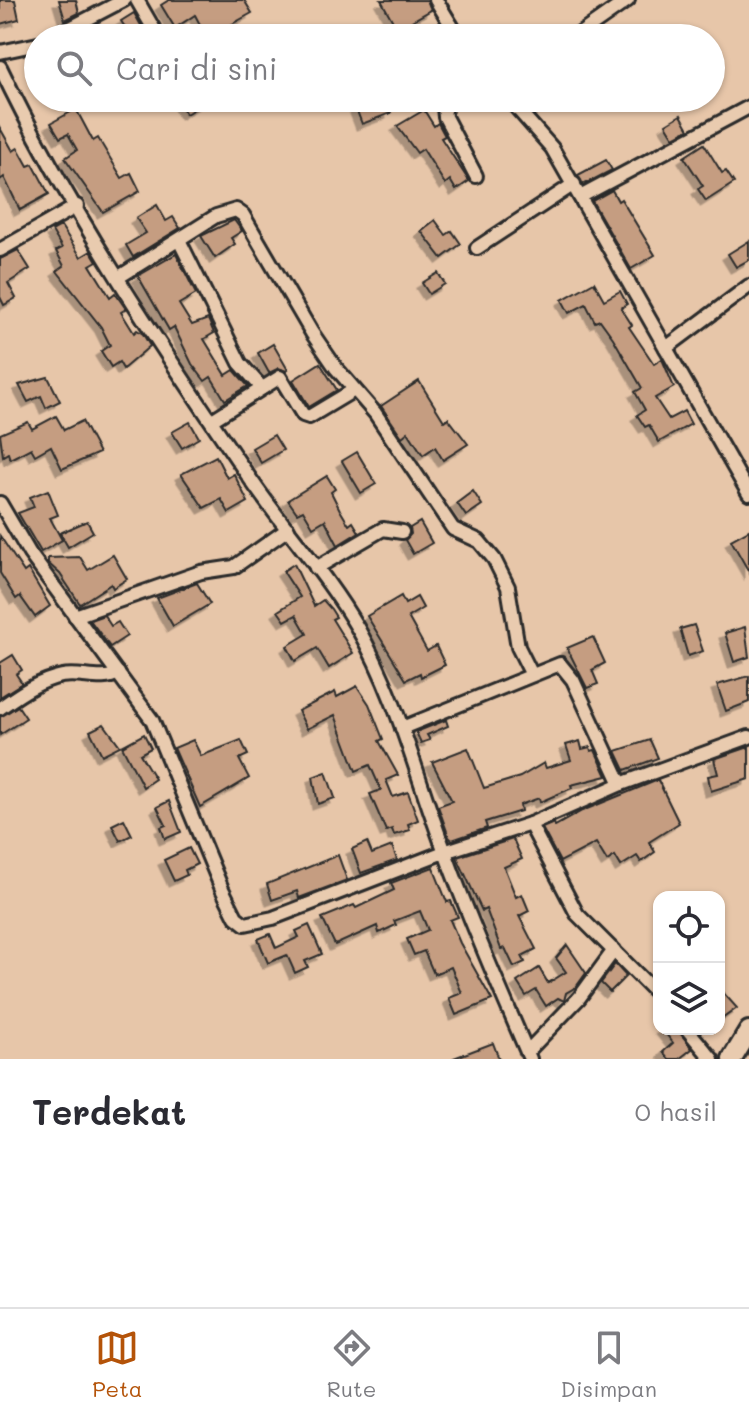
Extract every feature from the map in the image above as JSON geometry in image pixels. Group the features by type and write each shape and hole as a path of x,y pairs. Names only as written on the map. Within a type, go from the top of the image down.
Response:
{"street":[{"path":"78,24 124,0"},
{"path":"137,0 151,24"},
{"path":"436,0 451,24"},
{"path":"594,24 628,0"},
{"path":"0,52 24,47"},
{"path":"0,67 23,114 119,277 212,420 355,624 377,664 444,852 529,1055 614,950"},
{"path":"580,197 672,151 749,107"},
{"path":"444,112 476,176"},
{"path":"520,112 552,148 574,184 749,494"},
{"path":"477,248 574,184"},
{"path":"0,250 77,206"},
{"path":"119,277 227,211 243,215 312,333 375,413 453,529 479,541 494,559 508,587 518,647 532,675"},
{"path":"180,242 240,363 262,388"},
{"path":"666,348 749,286"},
{"path":"212,420 280,377 303,415 309,417 354,390"},
{"path":"0,503 30,554 152,720 222,889 242,923 249,925 273,918 444,852 530,824 621,784 749,737"},
{"path":"75,616 201,572 234,567 288,529"},
{"path":"316,568 383,529 402,532"},
{"path":"402,728 556,665 565,666 621,784"},
{"path":"0,708 40,681 80,673 101,678 118,673"},
{"path":"530,824 577,914 653,990"},
{"path":"732,1059 749,1031"},
{"path":"692,1035 712,1059"}],"building":[{"path":"0,0 15,0 19,19 0,24"},
{"path":"59,0 76,0 79,13 65,20"},
{"path":"169,0 244,0 252,13 232,24 200,24 195,15 181,24 173,24 161,5"},
{"path":"381,0 427,0 431,10 412,21 414,24 394,24"},
{"path":"134,13 140,24 123,24 121,21"},
{"path":"71,112 78,112 93,141 98,138 122,178 131,173 140,191 103,212 65,158 77,150 68,134 60,138 51,123"},
{"path":"357,112 391,112 391,113 362,124"},
{"path":"425,112 434,126 438,123 445,136 441,138 469,181 456,190 450,180 445,184 423,149 417,153 397,126"},
{"path":"681,115 689,129 674,137 666,124"},
{"path":"0,128 13,151 18,148 28,166 33,164 49,194 20,210 4,177 0,180"},
{"path":"704,144 722,173 726,171 734,183 706,201 698,189 703,186 684,157"},
{"path":"606,160 612,170 583,185 578,175"},
{"path":"612,190 618,201 621,199 655,255 631,269 592,201"},
{"path":"157,205 166,221 173,217 180,228 133,257 126,245 146,233 136,218"},
{"path":"234,220 242,231 231,238 235,244 215,258 201,236"},
{"path":"435,220 446,235 452,231 461,244 442,258 421,231"},
{"path":"61,226 81,257 91,251 97,261 90,265 110,297 115,293 126,309 121,312 134,333 137,330 143,334 150,346 123,369 119,362 111,367 101,351 110,345 101,327 57,271 64,266 56,251 62,248 52,231"},
{"path":"749,241 749,260 736,267 728,254"},
{"path":"18,250 30,269 8,283 16,298 4,305 0,297 0,259"},
{"path":"176,254 196,294 179,304 192,325 208,319 214,333 204,339 226,375 234,370 248,386 225,400 211,377 205,381 192,364 174,327 169,330 138,276"},
{"path":"438,273 445,284 429,294 422,283"},
{"path":"594,282 604,300 620,291 627,304 621,308 632,325 629,327 654,364 662,359 674,387 655,398 669,419 684,411 691,424 659,442 649,425 645,427 637,415 645,410 635,392 642,388 613,338 600,320 595,322 586,304 569,313 562,300"},
{"path":"273,344 288,370 279,368 269,373 258,353"},
{"path":"320,363 337,390 309,407 293,380"},
{"path":"48,377 60,401 46,408 41,396 28,402 19,385"},
{"path":"419,381 444,421 448,418 468,444 443,460 435,447 423,455 408,432 402,437 381,406"},
{"path":"56,416 64,430 82,421 99,453 62,469 51,446 35,455 31,448 10,459 8,453 3,456 0,434 28,422 32,429"},
{"path":"190,422 199,438 182,448 172,432"},
{"path":"274,435 283,450 261,463 252,448"},
{"path":"357,452 376,484 361,493 342,461"},
{"path":"216,456 227,478 234,474 248,502 229,513 221,499 204,508 181,474"},
{"path":"327,476 335,489 331,492 340,510 349,525 353,522 359,532 338,545 325,520 313,527 303,510 297,513 288,500"},
{"path":"48,490 58,515 50,518 62,540 41,552 18,513 34,507 30,497"},
{"path":"473,491 482,505 466,516 457,503"},
{"path":"87,521 93,532 68,547 60,533"},
{"path":"420,522 432,543 413,554 405,540 411,534 410,528"},
{"path":"749,530 749,572 731,540"},
{"path":"0,536 24,572 28,569 50,606 35,617 20,596 16,599 0,573"},
{"path":"113,555 127,579 113,588 111,584 80,604 60,574 48,563 48,558 80,557 88,570"},
{"path":"294,564 314,606 323,600 331,609 336,617 332,619 353,653 329,668 317,648 295,661 287,646 307,634 296,615 285,621 278,611 300,597 283,571"},
{"path":"197,583 210,604 173,626 157,598"},
{"path":"401,596 405,604 417,597 423,608 408,617 427,651 436,646 445,665 421,677 420,673 406,680 367,616"},
{"path":"104,615 111,626 118,622 127,636 110,647 90,620"},
{"path":"694,625 703,651 688,656 680,629"},
{"path":"745,627 749,657 734,662 725,633"},
{"path":"593,637 605,663 592,670 598,684 587,688 567,648"},
{"path":"13,655 22,670 16,674 22,683 0,697 0,663"},
{"path":"749,676 749,702 726,711 717,685"},
{"path":"357,686 369,704 383,739 379,741 398,775 386,780 393,797 408,792 418,820 408,824 410,830 394,835 392,829 386,831 370,794 381,790 370,765 356,771 335,715 307,729 298,711 335,692 337,697"},
{"path":"18,706 26,718 0,735 0,717"},
{"path":"446,720 448,726 427,735 430,740 421,743 416,732"},
{"path":"104,724 120,746 102,755 90,731"},
{"path":"144,734 151,748 140,754 155,779 143,787 122,746"},
{"path":"193,740 201,756 241,740 248,755 239,759 249,778 200,807 174,748"},
{"path":"650,740 658,758 625,770 616,751"},
{"path":"580,741 582,749 590,747 591,751 595,750 607,776 571,785 572,788 540,802 539,798 520,805 521,811 485,822 487,828 452,840 449,837 438,806 452,801 432,762 468,748 484,788 520,777 544,763 546,768 571,760 566,745"},
{"path":"749,747 749,779 711,791 708,776 718,774 714,759"},
{"path":"326,772 335,798 318,804 313,777"},
{"path":"658,780 679,823 649,842 655,852 641,862 637,856 621,866 615,856 607,861 596,843 560,862 542,828 554,823 555,826 582,811"},
{"path":"169,801 181,832 165,839 161,827 166,825 157,807"},
{"path":"124,819 132,835 120,841 112,825"},
{"path":"513,839 522,859 504,867 516,897 522,894 529,911 519,916 536,949 522,956 525,962 514,967 505,948 501,949 486,909 482,911 457,857"},
{"path":"367,842 372,854 392,846 397,860 361,873 352,849"},
{"path":"189,848 197,864 185,870 187,875 174,881 164,860"},
{"path":"338,855 347,880 299,898 297,891 272,900 267,884"},
{"path":"433,867 447,902 451,901 458,917 450,920 460,943 492,1000 456,1015 449,998 462,993 451,967 434,974 424,951 414,955 407,939 428,930 420,911 394,921 396,925 379,933 377,926 335,945 322,918 354,905 356,908 394,890 391,883"},
{"path":"309,925 322,954 305,961 308,967 295,973 287,955 268,963 258,939 270,934 276,948 299,937 296,931"},
{"path":"567,945 586,973 576,987 566,993 564,1001 558,998 546,1006 536,990 526,996 517,982 539,968 548,983 566,972 556,958"},
{"path":"615,964 626,976 610,992 601,983"},
{"path":"725,995 737,1008 725,1017"},
{"path":"667,1035 682,1035 692,1049 679,1059 669,1059 663,1052 673,1043"},
{"path":"493,1043 499,1059 454,1058"}]}
